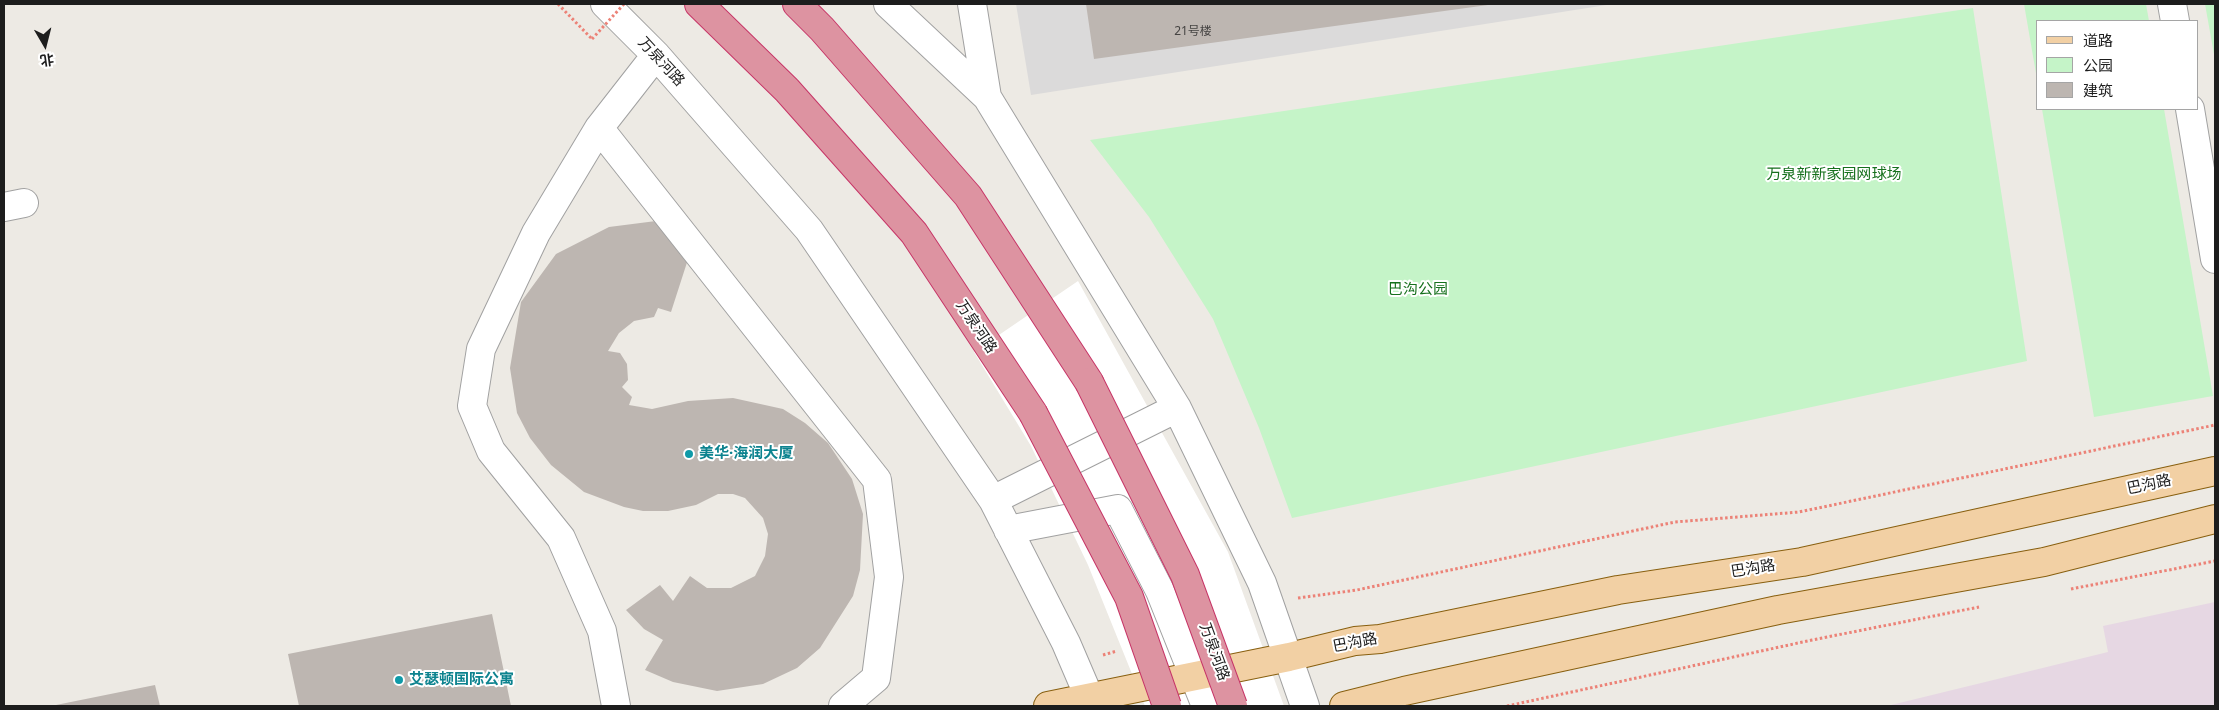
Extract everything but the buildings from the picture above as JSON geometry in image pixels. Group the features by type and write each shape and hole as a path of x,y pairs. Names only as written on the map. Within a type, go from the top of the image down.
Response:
{"highway":[{"name":"万泉河路","path":"699,4 787,90 914,233 1033,413 1129,597 1167,706"},
{"name":"万泉河路","path":"797,4 822,29 968,196 1090,382 1185,575 1233,706"}],"main road":[{"name":"巴沟路","path":"1048,706 1092,702 1195,676 1618,590 1802,562 2215,470"},
{"path":"1344,706 1404,691 1778,610 2044,562 2215,520"}],"street":[{"name":"万泉河路","path":"605,4 656,55 810,230 993,500 1066,642 1092,702"},
{"path":"888,4 986,97 1177,408 1262,582 1305,706"},
{"path":"972,4 986,97"},
{"path":"2172,4 2175,20"},
{"path":"616,706 602,631 561,538 491,451 472,406 481,349 536,233 599,128 656,55"},
{"path":"2190,110 2215,259"},
{"path":"599,128 877,480 890,576 876,678 843,706"},
{"path":"993,500 1177,408"},
{"path":"1008,530 1118,509 1160,591 1206,706"}],"path":[{"path":"558,4 592,39 624,4"},
{"path":"1357,590 1675,522 1799,512 2215,425"},
{"path":"2062,591 2215,561"},
{"path":"1507,706 1812,640 1985,606"}],"shaded area":[{"path":"1016,4 1613,4 1031,95"},
{"path":"2215,602 2215,706 1887,706 2108,652 2103,626"}],"green space":[{"path":"2024,4 2146,4 2149,20 2036,20 2036,73"},
{"path":"2205,4 2215,4 2215,60"},
{"name":"巴沟公园","path":"1973,8 2027,361 1292,518 1259,428 1213,319 1149,217 1090,140"},
{"path":"2042,110 2164,110 2213,396 2094,417"}],"pier":[{"path":"1078,281 1228,552 1284,706 1145,706 1088,565 1031,446 974,352"}],"place":[{"name":"美华·海润大厦","path":"689,454"},
{"name":"艾瑟顿国际公寓","path":"399,680"}],"park label":[{"name":"万泉新新家园网球场","path":"1834,175"}]}
